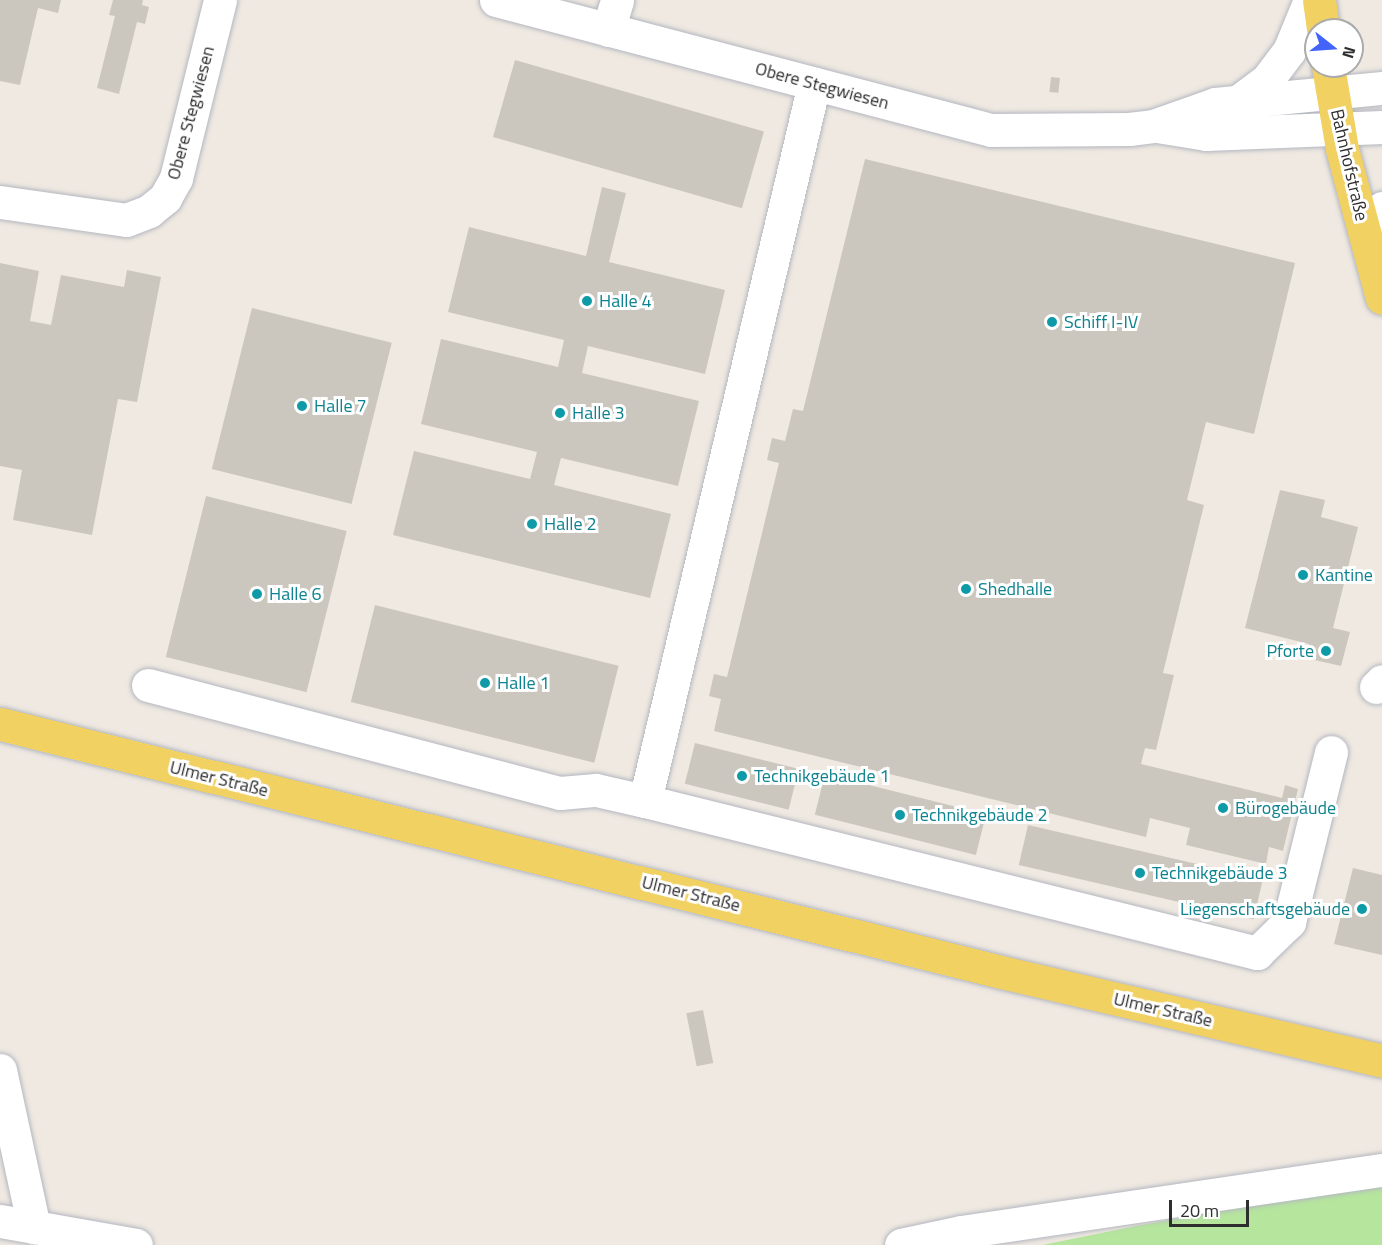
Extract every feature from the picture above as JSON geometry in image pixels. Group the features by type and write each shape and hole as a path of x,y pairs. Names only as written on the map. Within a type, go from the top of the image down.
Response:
{"main road":[{"path":"1319,0 1321,18"},
{"name":"Bahnhofstraße","path":"1330,79 1339,129 1380,293"},
{"name":"Ulmer Straße","path":"0,724 1001,972 1382,1061"}],"street":[{"name":"Obere Stegwiesen","path":"0,202 126,220 149,211 165,198 176,178 220,0"},
{"name":"Obere Stegwiesen","path":"496,0 613,15 814,84 991,130 1129,129 1153,126 1215,104 1239,101 1330,79 1382,88"},
{"name":"Obere Stegwiesen","path":"1239,101 1267,80 1278,66 1288,51 1310,0"},
{"path":"645,801 814,84"},
{"name":"Obere Stegwiesen","path":"1153,126 1206,134 1382,127"},
{"path":"1380,293 1382,208"},
{"path":"148,685 560,793 596,790 645,801 1257,953 1288,922 1331,752"},
{"path":"0,1070 34,1227"},
{"path":"901,1245 972,1231 1382,1170"},
{"path":"0,1221 136,1245"}],"green space":[{"path":"1382,1183 1382,1245 1042,1245 1141,1225"}],"building":[{"path":"0,0 61,0 58,13 38,8 20,85 0,81"},
{"path":"113,0 143,0 142,5 149,7 145,24 137,22 119,94 97,88 115,16 109,15"},
{"path":"515,60 764,131 742,208 493,137"},
{"path":"1051,77 1060,78 1058,93 1049,92"},
{"path":"865,159 1295,263 1254,434 1206,422 1187,500 1204,505 1163,673 1174,675 1156,750 1145,748 1141,764 1282,798 1285,785 1298,789 1283,851 1269,847 1266,864 1186,845 1190,828 1150,818 1146,837 714,731 721,699 709,696 714,674 727,677 779,463 767,460 772,438 785,441 793,409 803,411"},
{"path":"602,187 626,193 609,262 725,290 705,374 588,346 582,373 699,401 678,486 561,458 554,485 671,514 650,598 393,535 414,451 530,479 537,452 421,424 441,339 558,367 564,340 448,312 469,227 586,256"},
{"path":"0,263 39,271 30,321 51,325 61,275 124,287 127,270 161,277 137,402 118,399 92,535 13,520 22,470 0,466"},
{"name":"Halle 7","path":"252,308 392,343 352,504 212,469"},
{"name":"Kantine","path":"1280,490 1325,500 1321,517 1358,527 1333,628 1350,632 1341,666 1306,658 1309,644 1245,628"},
{"name":"Halle 6","path":"206,496 347,531 307,692 166,657"},
{"name":"Halle 1","path":"375,605 619,666 594,763 351,702"},
{"name":"Technikgebäude 1","path":"695,743 799,769 789,810 685,784"},
{"name":"Technikgebäude 2","path":"825,774 986,814 976,855 815,815"},
{"name":"Technikgebäude 3","path":"1028,825 1263,879 1254,919 1019,865"},
{"name":"Liegenschaftsgebäude","path":"1353,868 1382,875 1382,955 1334,944"},
{"path":"703,1010 713,1063 697,1066 686,1013"}],"place":[{"name":"Halle 4","path":"587,301"},
{"name":"Schiff I-IV","path":"1052,322"},
{"name":"Halle 7","path":"302,406"},
{"name":"Halle 3","path":"560,413"},
{"name":"Halle 2","path":"532,524"},
{"name":"Kantine","path":"1303,575"},
{"name":"Shedhalle","path":"966,589"},
{"name":"Halle 6","path":"257,594"},
{"name":"Pforte","path":"1326,651"},
{"name":"Halle 1","path":"485,683"},
{"name":"Technikgebäude 1","path":"742,776"},
{"name":"Bürogebäude","path":"1223,808"},
{"name":"Technikgebäude 2","path":"900,815"},
{"name":"Technikgebäude 3","path":"1140,873"},
{"name":"Liegenschaftsgebäude","path":"1362,909"}]}
